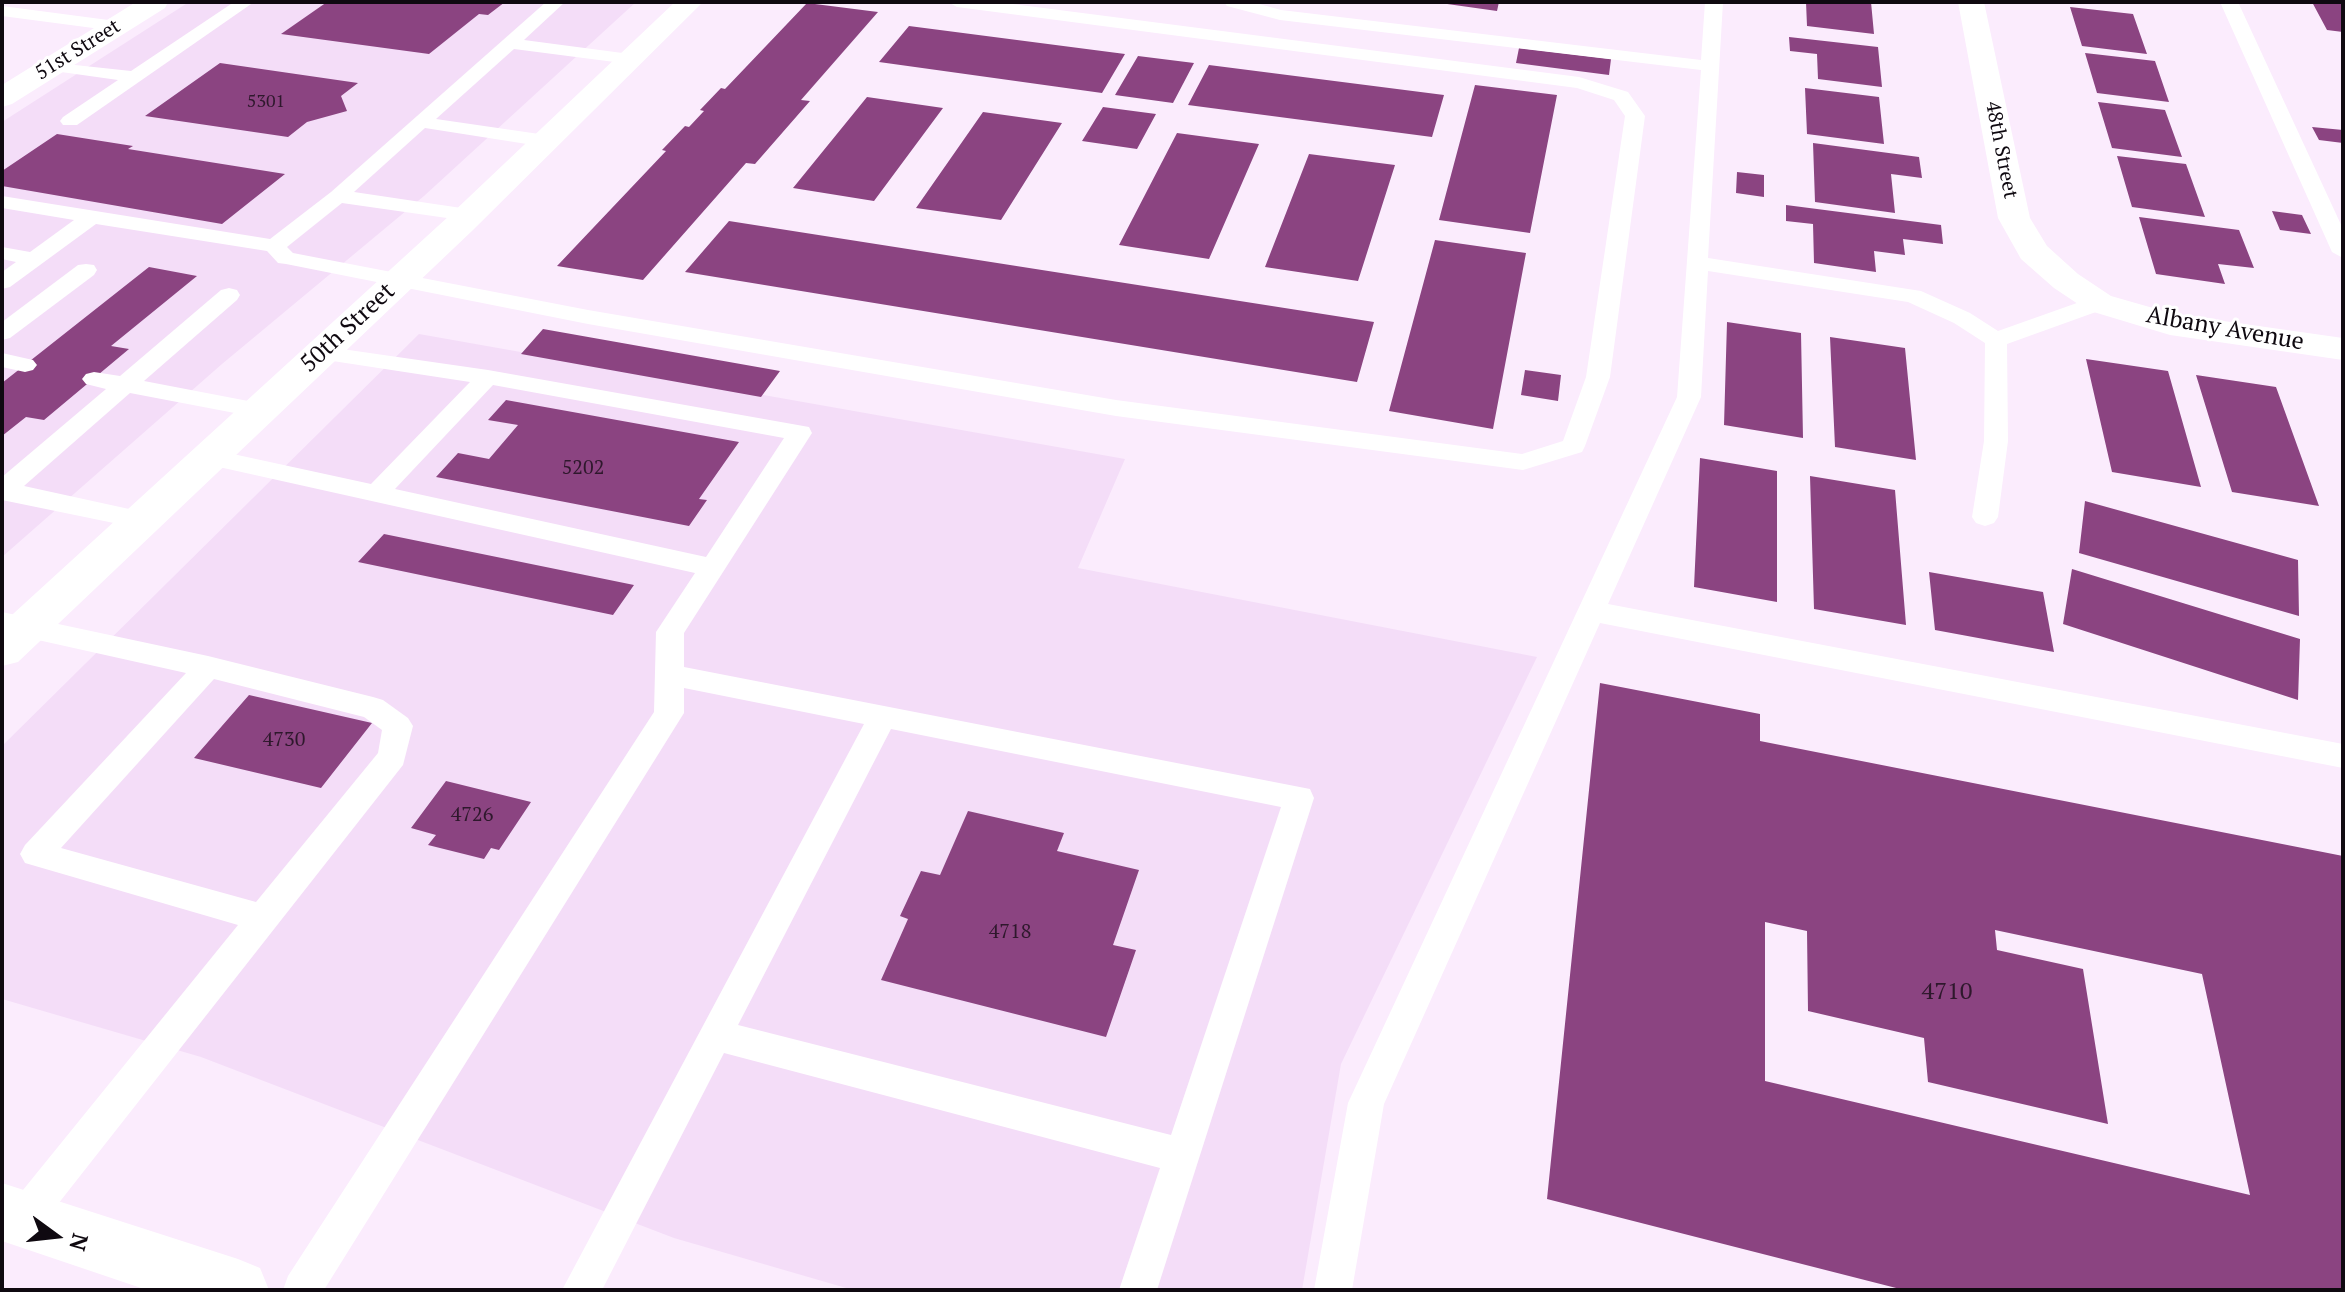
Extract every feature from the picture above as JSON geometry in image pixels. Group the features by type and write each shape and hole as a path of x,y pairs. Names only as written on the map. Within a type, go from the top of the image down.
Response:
{"main road":[{"name":"51st Street","path":"2,98 155,2"},
{"name":"50th Street","path":"10,633 143,520 398,282 690,2"},
{"name":"48th Street","path":"1971,2 2014,218 2033,252 2066,281"},
{"name":"Albany Avenue","path":"2066,281 2099,303 2170,324 2343,349"},
{"path":"13,1216 238,1290"}],"lane":[{"path":"210,2 242,4"},
{"path":"274,246 338,196 556,2"},
{"path":"2,202 274,246 286,258 398,282 1116,408 1523,462 1573,446 1598,377 1635,116 1621,96 1579,83 957,2"},
{"path":"1233,2 1280,15 1710,66"},
{"path":"1333,1290 1366,1103 1689,397 1714,2"},
{"path":"2229,2 2343,252"},
{"path":"70,121 242,4"},
{"path":"2,11 116,26"},
{"path":"509,43 630,59"},
{"path":"53,66 134,77"},
{"path":"421,122 546,141"},
{"path":"338,196 468,215"},
{"path":"2,282 92,217"},
{"path":"2,253 34,259"},
{"path":"1697,263 1913,296 1962,318 1996,340"},
{"path":"2,333 86,270"},
{"path":"3,490 229,295"},
{"path":"1996,340 2099,303"},
{"path":"1985,517 1996,441 1996,340"},
{"path":"302,1290 669,713 670,632 800,433 488,377 321,353"},
{"path":"2,360 25,365"},
{"path":"375,495 488,377"},
{"path":"94,379 261,410"},
{"path":"210,457 710,567"},
{"path":"3,490 143,520"},
{"path":"1591,611 2343,756"},
{"path":"10,633 208,667 373,708 398,726 392,757 13,1216"},
{"path":"208,667 36,854 262,918"},
{"path":"671,675 1299,798 1138,1290"},
{"path":"581,1290 882,718"},
{"path":"716,1035 1183,1156"}],"shaded area":[{"path":"189,2 636,2 424,196 222,364 2,557 2,122"},
{"path":"419,334 1125,459 1078,568 1537,657 1341,1064 1302,1290 853,1290 674,1238 201,1057 2,999 2,746"}],"building":[{"path":"327,2 505,2 488,15 479,14 429,54 281,34"},
{"path":"1433,2 1499,2 1497,11"},
{"path":"1806,2 1871,2 1874,34 1807,26"},
{"path":"2312,2 2343,2 2343,32 2327,30"},
{"path":"807,3 878,12 801,100 810,101 755,164 746,163 643,280 557,266 666,151 662,150 704,111 700,110 721,88 725,89"},
{"path":"2070,7 2133,14 2147,54 2082,46"},
{"path":"909,26 1125,54 1102,93 879,62"},
{"path":"1789,37 1878,47 1882,87 1818,79 1817,54 1790,51"},
{"path":"1519,48 1611,59 1609,75 1516,63"},
{"path":"2085,53 2155,61 2169,102 2097,93"},
{"path":"1138,56 1194,63 1173,103 1115,95"},
{"path":"220,63 358,83 341,96 347,111 307,122 288,137 145,116"},
{"path":"1209,65 1444,95 1432,137 1188,105"},
{"path":"1475,85 1557,95 1530,233 1439,220"},
{"path":"1805,88 1879,97 1884,144 1807,134"},
{"path":"867,97 943,108 874,201 793,188"},
{"path":"2098,102 2165,110 2182,157 2112,148"},
{"path":"1103,107 1156,114 1137,149 1082,141"},
{"path":"983,112 1062,123 1001,220 916,208"},
{"path":"2312,127 2343,130 2343,143 2319,140"},
{"path":"1177,133 1259,144 1209,259 1119,245"},
{"path":"57,134 133,146 128,149 285,174 222,224 2,186 2,171"},
{"path":"1813,143 1919,157 1922,178 1891,174 1895,213 1815,202"},
{"path":"1309,154 1395,165 1358,281 1265,267"},
{"path":"2117,156 2186,164 2205,217 2132,207"},
{"path":"1737,172 1764,175 1764,197 1736,193"},
{"path":"1786,205 1941,225 1943,244 1903,239 1905,255 1874,251 1876,272 1814,263 1813,224 1786,221"},
{"path":"2272,211 2302,215 2311,234 2280,230"},
{"path":"2139,217 2239,230 2254,268 2218,264 2225,284 2156,274"},
{"path":"729,221 1374,322 1357,382 685,272"},
{"path":"1435,240 1526,253 1493,429 1389,411"},
{"path":"149,267 197,276 111,346 129,349 44,420 26,417 2,436 2,383"},
{"path":"1727,322 1801,333 1803,438 1724,425"},
{"path":"543,329 780,371 761,397 521,354"},
{"path":"1830,337 1905,348 1916,460 1835,447"},
{"path":"2086,359 2168,371 2201,487 2112,472"},
{"path":"1525,370 1561,375 1558,401 1521,395"},
{"path":"2196,375 2276,387 2319,506 2232,492"},
{"path":"506,400 739,442 699,499 707,500 689,526 436,477 458,453 489,459 518,425 488,420"},
{"path":"1700,458 1777,471 1777,602 1694,587"},
{"path":"1810,476 1895,490 1906,625 1814,609"},
{"path":"2085,501 2298,560 2299,616 2079,553"},
{"path":"384,534 634,585 613,615 358,562"},
{"path":"2072,569 2300,639 2298,700 2063,624"},
{"path":"1929,572 2043,592 2054,652 1935,630"},
{"path":"1600,683 1760,714 1760,741 2343,856 2343,1290 1904,1290 1547,1199","holes":["1765,922 1807,931 1808,1011 1924,1038 1928,1082 2108,1124 2083,969 1997,950 1995,930 2202,974 2250,1195 1765,1081"]},
{"path":"249,695 372,723 321,788 194,758"},
{"path":"446,781 531,802 499,850 491,848 484,859 428,845 436,835 411,828"},
{"path":"968,811 1064,833 1057,851 1139,870 1113,945 1136,950 1106,1037 881,980 908,919 900,916 921,871 940,875"}]}
